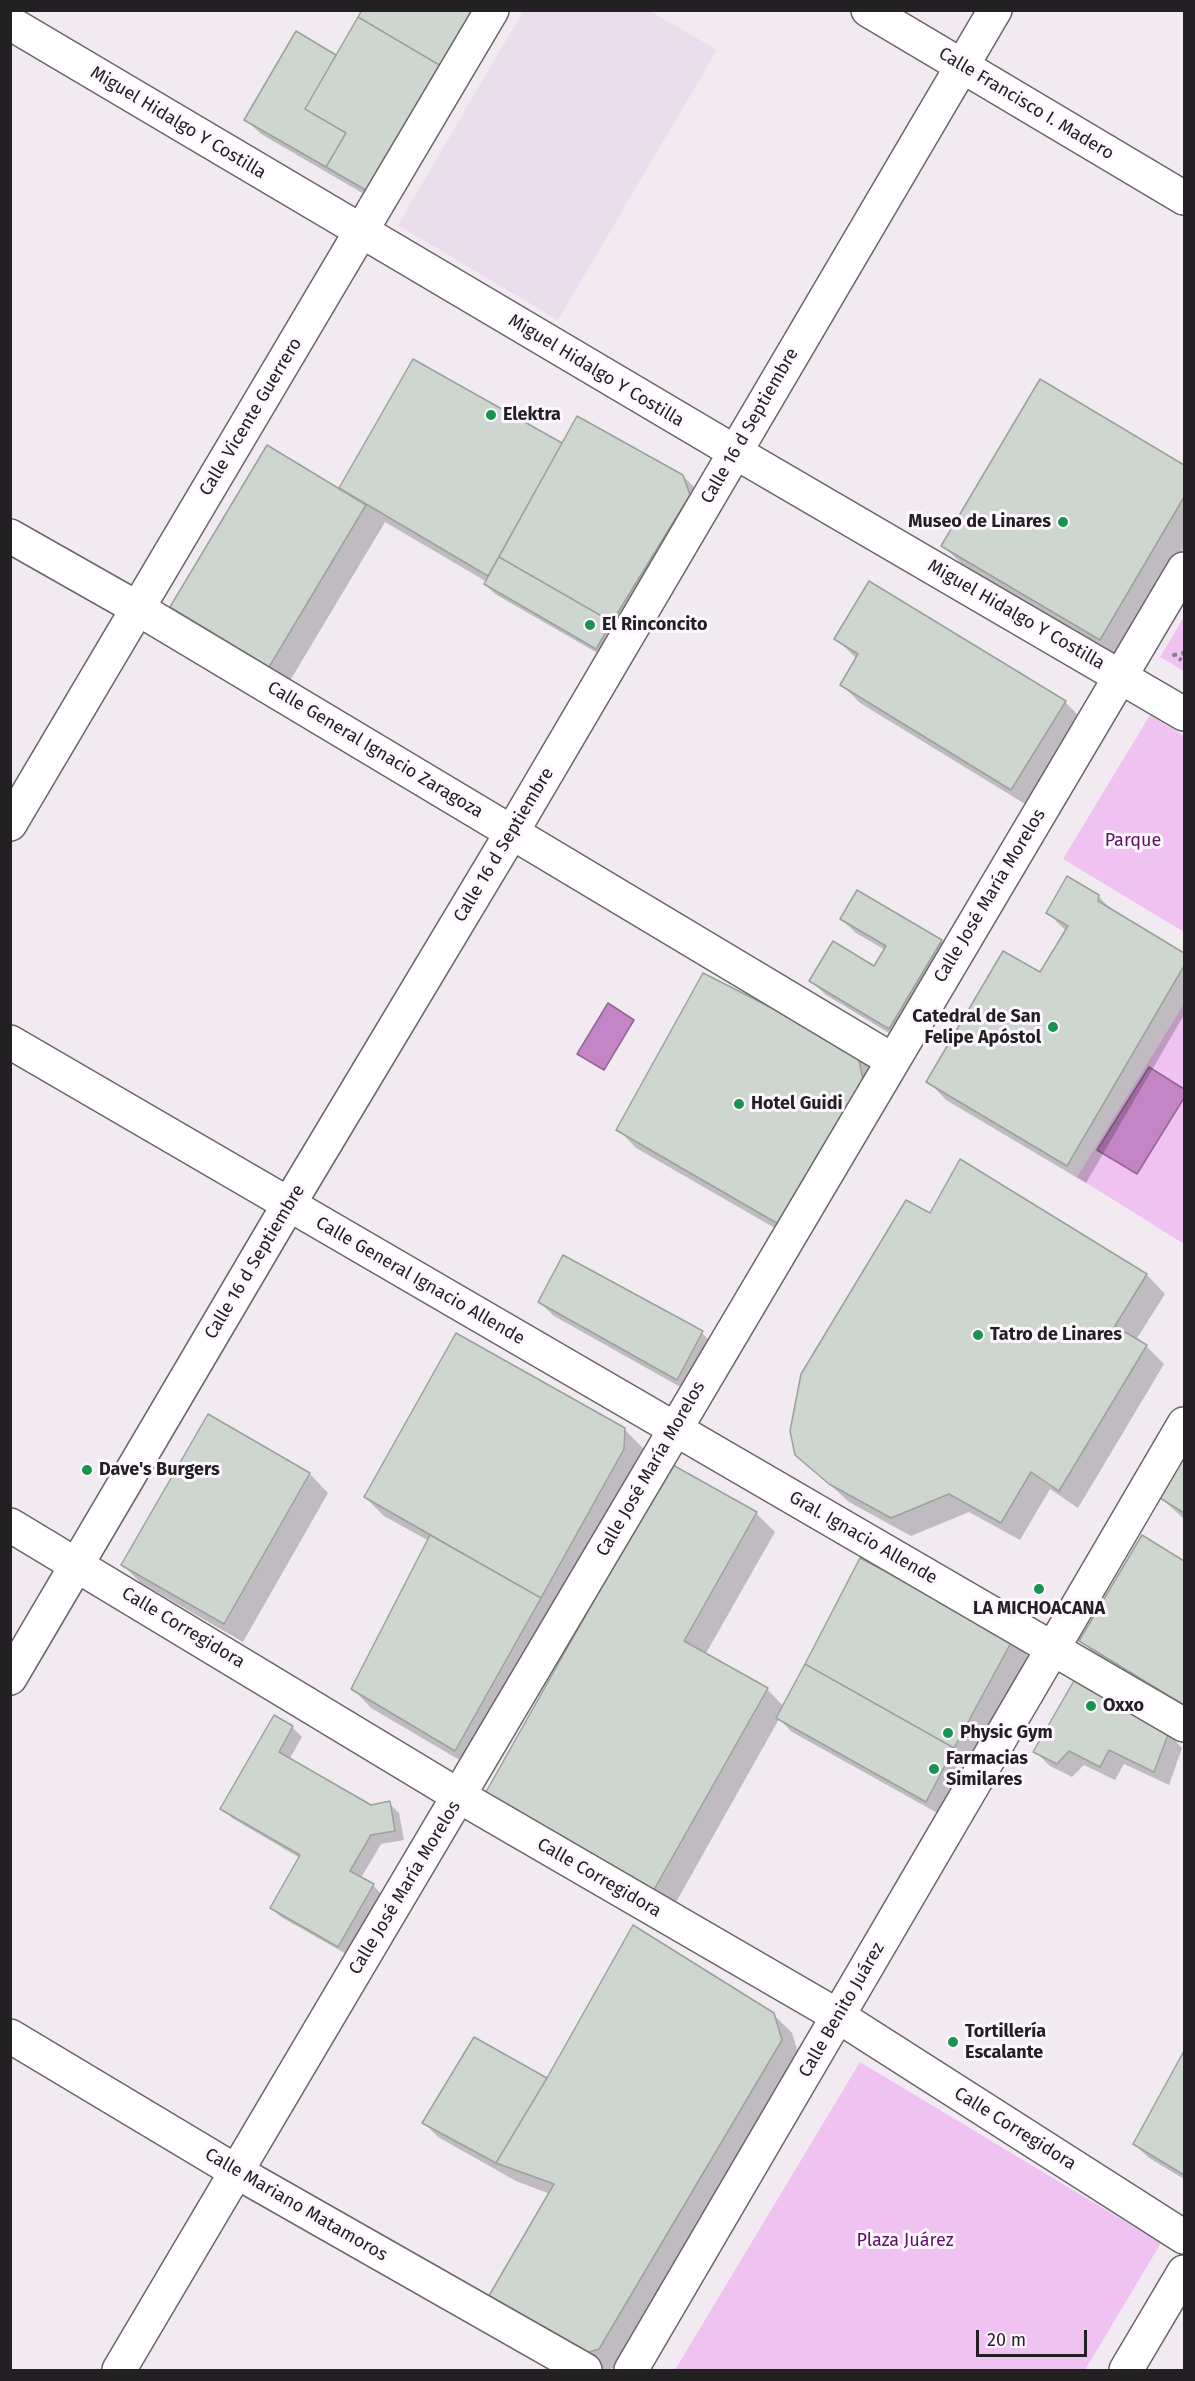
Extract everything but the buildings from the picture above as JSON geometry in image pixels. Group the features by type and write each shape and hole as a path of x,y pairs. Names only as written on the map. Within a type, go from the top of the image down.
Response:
{"street":[{"name":"Calle Vicente Guerrero","path":"10,824 492,10"},
{"name":"Calle Francisco I. Madero","path":"868,10 1185,198"},
{"name":"Calle 16 d Septiembre","path":"10,1678 289,1204 512,832 995,10"},
{"name":"Miguel Hidalgo Y Costilla","path":"10,23 735,452 1185,714"},
{"name":"Calle General Ignacio Zaragoza","path":"10,536 137,608 892,1060"},
{"name":"Calle José María Morelos","path":"119,2370 892,1060 1185,569"},
{"name":"Calle General Ignacio Allende","path":"10,1042 675,1428"},
{"name":"Calle Benito Juárez","path":"631,2370 1185,1424"},
{"name":"Gral. Ignacio Allende","path":"675,1428 1052,1648"},
{"name":"Calle Corregidora","path":"10,1525 459,1796 838,2016 1185,2236"},
{"path":"1052,1648 1185,1725"},
{"name":"Calle Mariano Matamoros","path":"10,2036 237,2172 585,2370"},
{"path":"1126,2370 1185,2272"}],"path":[{"path":"1174,655 1185,653"}],"shaded area":[{"path":"523,11 650,11 717,50 558,320 398,225"},
{"path":"608,1003 634,1020 604,1070 577,1054"},
{"path":"1149,1067 1184,1089 1184,1098 1137,1174 1097,1150"}],"green space":[{"path":"1184,617 1184,671 1160,657"},
{"name":"Parque","path":"1150,715 1184,736 1184,932 1063,859"},
{"path":"1184,1004 1184,1244 1077,1177"},
{"name":"Plaza Juárez","path":"860,2062 1161,2243 1085,2370 675,2370"}],"place":[{"name":"Elektra","path":"491,415"},
{"name":"Museo de Linares","path":"1063,522"},
{"name":"El Rinconcito","path":"590,625"},
{"name":"Catedral de San Felipe Apóstol","path":"1053,1027"},
{"name":"Hotel Guidi","path":"739,1104"},
{"name":"Tatro de Linares","path":"978,1335"},
{"name":"Dave's Burgers","path":"87,1470"},
{"name":"LA MICHOACANA","path":"1039,1589"},
{"name":"Oxxo","path":"1091,1706"},
{"name":"Physic Gym","path":"948,1733"},
{"name":"Farmacias Similares","path":"934,1769"},
{"name":"Tortillería Escalante","path":"953,2042"}]}
